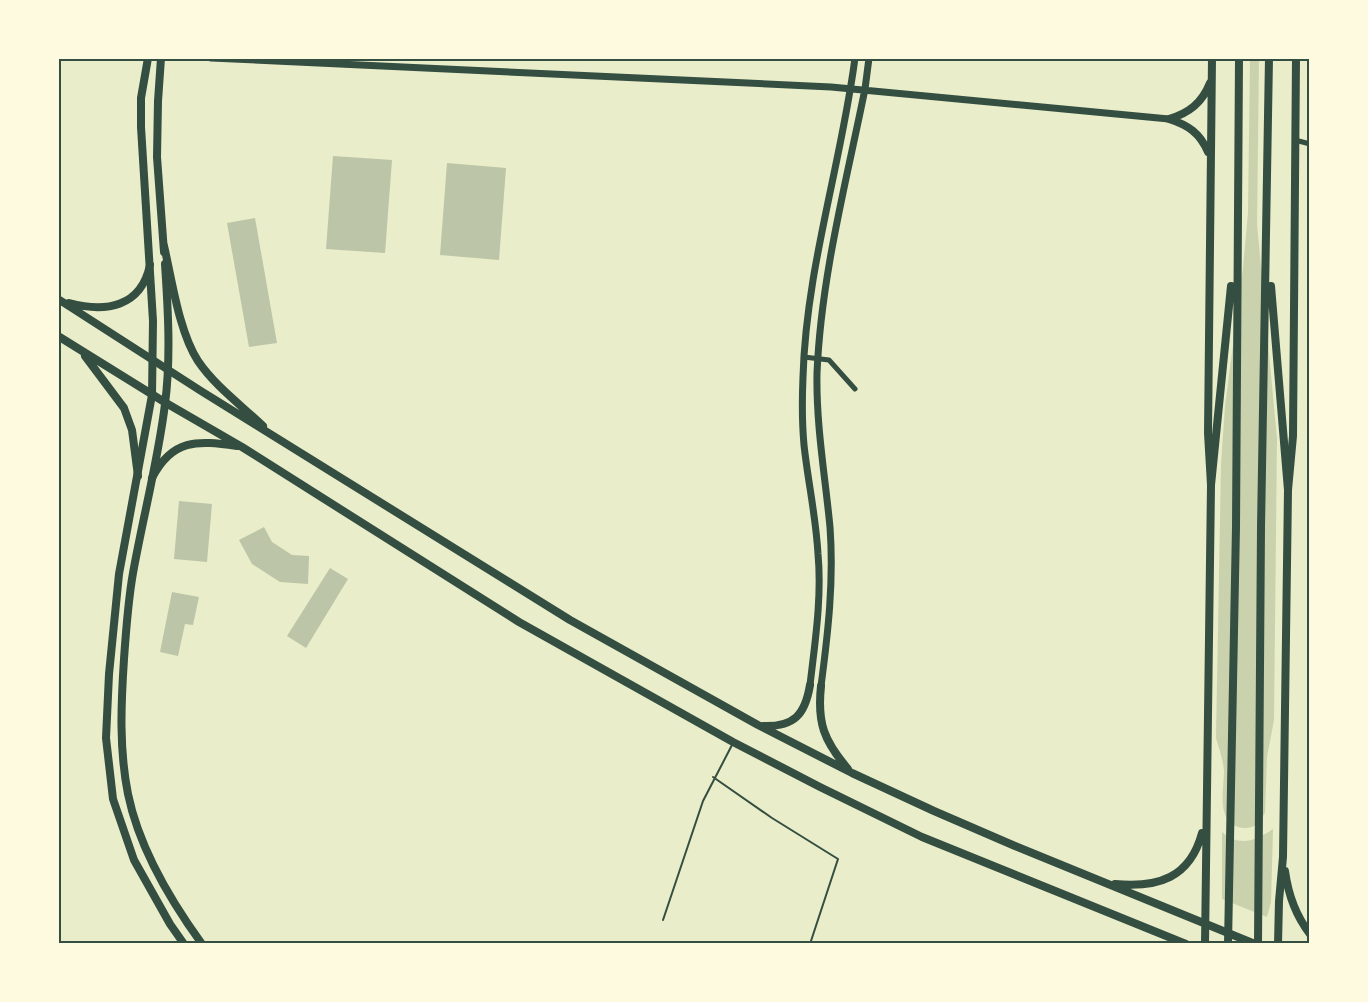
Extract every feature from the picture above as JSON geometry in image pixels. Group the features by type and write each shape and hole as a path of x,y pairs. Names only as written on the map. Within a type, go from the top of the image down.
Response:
{"main road":[{"path":"148,58 141,98 141,128 153,321 152,394 119,574 106,707 113,799 134,860 184,944"},
{"path":"161,58 157,158 168,330 166,403 133,576 121,709 128,796 137,826 147,851 183,918 202,944"},
{"path":"1205,944 1211,485 1208,432 1209,156 1212,58"},
{"path":"1228,944 1236,527 1236,241 1239,58"},
{"path":"60,300 167,370 570,620 758,725 852,773 1015,846 1257,944 1269,58"},
{"path":"1278,944 1283,857 1288,490 1293,436 1296,58"},
{"path":"1169,119 1181,115 1198,103 1211,80"},
{"path":"1169,119 1201,137 1209,156"},
{"path":"1267,240 1288,490"},
{"path":"1211,485 1236,241"},
{"path":"164,246 185,333 197,358 214,380 277,438"},
{"path":"60,300 76,305 103,307 127,301 142,287 150,264"},
{"path":"58,336 242,447 519,622 733,742 820,788 922,837 1186,944"},
{"path":"81,350 124,408 132,430 138,476"},
{"path":"152,478 159,464 170,453 185,445 199,442 242,447"},
{"path":"758,725 776,726 792,721 799,715 807,701 810,685"},
{"path":"821,686 822,730 833,752 852,773"},
{"path":"1104,882 1145,885 1175,876 1187,865 1196,851 1205,821"},
{"path":"1283,857 1289,893 1300,919 1310,934"}],"street":[{"path":"211,58 851,88 1169,119"},
{"path":"810,685 820,580 816,524 804,445 802,408 804,357 811,281 847,117 855,58"},
{"path":"821,686 830,623 831,561 830,526 819,435 818,358 825,280 865,89 869,58"},
{"path":"1295,140 1310,144"},
{"path":"804,357 829,360 855,389"}],"lane":[{"path":"663,920 703,801 713,777 733,742"},
{"path":"713,777 772,818 838,859 810,944"}],"green space":[{"path":"1259,58 1257,224 1277,439 1274,720 1267,757 1265,813 1257,825 1245,828 1231,823 1224,811 1224,771 1216,738 1221,465 1225,406 1248,213 1250,59"},
{"path":"1273,829 1271,902 1267,917 1222,899 1222,832 1235,840 1247,841 1260,837"}],"building":[{"path":"333,156 392,160 385,253 326,249"},
{"path":"447,163 506,168 499,260 440,255"},
{"path":"255,218 277,343 249,347 227,223"},
{"path":"179,501 212,504 207,562 174,559"},
{"path":"264,527 272,542 292,555 309,556 308,584 280,582 252,564 239,540"},
{"path":"330,568 348,579 306,648 287,636"},
{"path":"172,592 199,597 193,625 185,624 178,656 160,652"}]}
